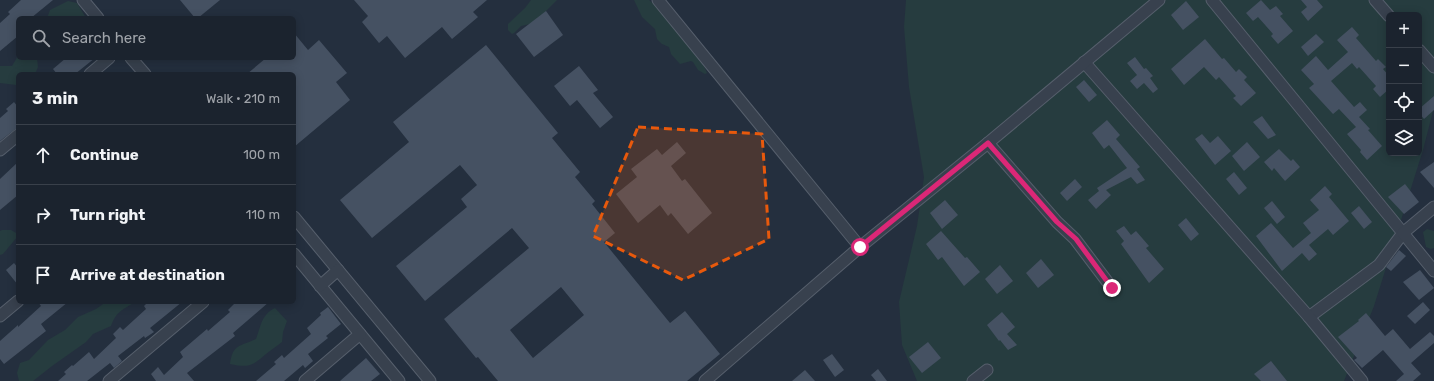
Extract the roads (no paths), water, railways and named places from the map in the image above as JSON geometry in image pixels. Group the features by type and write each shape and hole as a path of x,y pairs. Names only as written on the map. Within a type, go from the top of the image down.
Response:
{"street":[{"path":"83,0 96,16"},
{"path":"658,0 860,247"},
{"path":"706,381 860,247 988,143 1159,0"},
{"path":"1212,0 1434,271"},
{"path":"1375,0 1386,13"},
{"path":"1422,53 1434,67"},
{"path":"92,72 107,60"},
{"path":"133,60 143,72"},
{"path":"1084,62 1309,317 1362,381"},
{"path":"0,150 16,137"},
{"path":"988,143 1057,222 1076,239 1112,288"},
{"path":"1309,317 1379,265 1403,233 1434,207"},
{"path":"296,219 430,381"},
{"path":"296,256 399,381"},
{"path":"320,286 338,270"},
{"path":"0,316 16,303"},
{"path":"109,381 201,304"},
{"path":"305,381 360,334"},
{"path":"973,381 987,370"}]}
